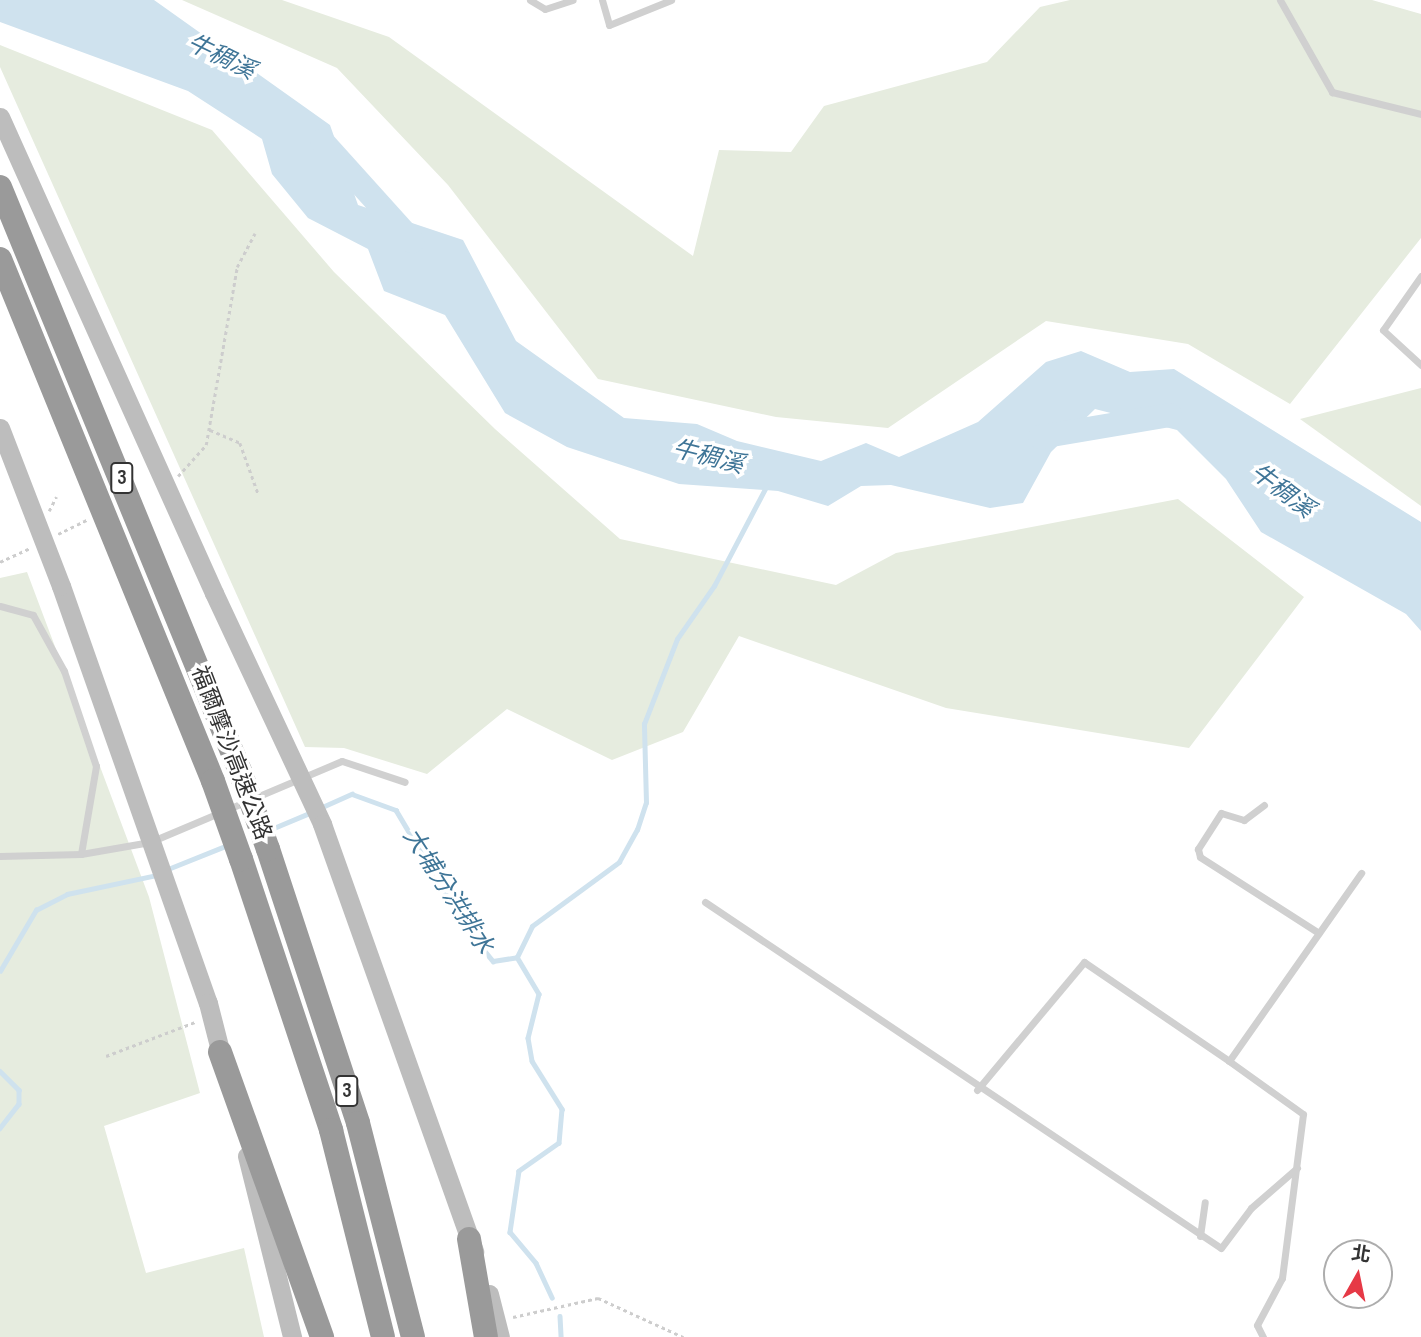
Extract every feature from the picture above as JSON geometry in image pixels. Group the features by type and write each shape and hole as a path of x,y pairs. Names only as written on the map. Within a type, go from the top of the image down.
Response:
{"highway":[{"name":"福爾摩沙高速公路","path":"0,187 240,771 358,1123 413,1337"},
{"name":"福爾摩沙高速公路","path":"0,259 213,781 331,1130 383,1337"},
{"path":"220,1052 322,1337"},
{"path":"469,1239 494,1332"}],"street":[{"path":"0,117 214,593 322,824 469,1239"},
{"path":"0,428 61,586 211,1016 292,1337"}],"lane":[{"path":"530,0 545,9 573,0"},
{"path":"602,0 609,25 671,0"},
{"path":"1280,0 1332,92 1421,114"},
{"path":"1421,276 1383,330 1421,365"},
{"path":"0,606 33,615 64,671 96,765 81,854"},
{"path":"0,856 81,854 150,842 299,776 342,761 405,782"},
{"path":"1264,805 1244,820 1221,813 1198,849 1200,857 1319,933"},
{"path":"1229,1061 1361,873"},
{"path":"705,902 977,1090 1200,1237 1221,1248 1251,1208 1297,1168"},
{"path":"977,1090 1084,962 1303,1114 1282,1278 1257,1325 1263,1337"},
{"path":"1200,1237 1205,1202"}],"path":[{"path":"176,477 196,463 210,430 237,267 256,233"},
{"path":"210,430 240,443 258,493"},
{"path":"54,536 91,519"},
{"path":"0,562 42,542"},
{"path":"106,1056 211,1016"},
{"path":"494,1332 598,1298 683,1337"}],"shaded area":[{"path":"182,0 282,0 389,37 693,256 719,150 791,152 824,106 987,62 1040,7 1070,0 1372,0 1421,14 1421,238 1290,404 1188,344 1046,321 888,428 776,417 598,379 448,185 337,68"},
{"path":"0,45 212,130 334,272 495,429 620,539 836,585 896,553 1178,499 1304,597 1189,748 946,708 739,636 683,732 612,760 507,709 427,774 344,748 305,747 0,67"},
{"path":"1421,388 1421,506 1300,419"},
{"path":"27,572 149,897 200,1093 104,1126 146,1273 244,1248 264,1337 0,1337 0,578"}],"water":[{"path":"0,0 154,0 330,125 358,205 463,240 516,341 624,418 697,424 737,441 821,461 866,443 899,457 978,422 1046,362 1081,351 1130,372 1174,369 1421,522 1421,631 1406,614 1261,532 1226,479 1177,430 1095,409 1051,452 1023,503 990,508 891,485 861,486 828,506 778,491 679,484 567,447 505,413 445,315 384,291 368,249 308,218 272,174 262,139 188,91 0,22"}],"waterway":[{"name":"牛稠溪","path":"322,141 412,241"},
{"name":"牛稠溪","path":"1040,437 1170,415"},
{"name":"大埔分洪排水","path":"320,808 352,794 396,810 466,928 493,961 517,957 532,926 619,862 637,830 646,803 644,724 677,639 714,586 766,487"},
{"name":"大埔分洪排水","path":"269,830 312,812"},
{"name":"大埔分洪排水","path":"168,869 228,845"},
{"name":"大埔分洪排水","path":"0,971 36,910 67,894 157,875"},
{"path":"517,957 539,994 528,1038 532,1061 562,1109 559,1143 519,1171 510,1232 536,1263 552,1298"},
{"name":"大埔分洪排水","path":"0,1071 19,1090 19,1104 0,1128"},
{"path":"560,1316 561,1337"}]}
